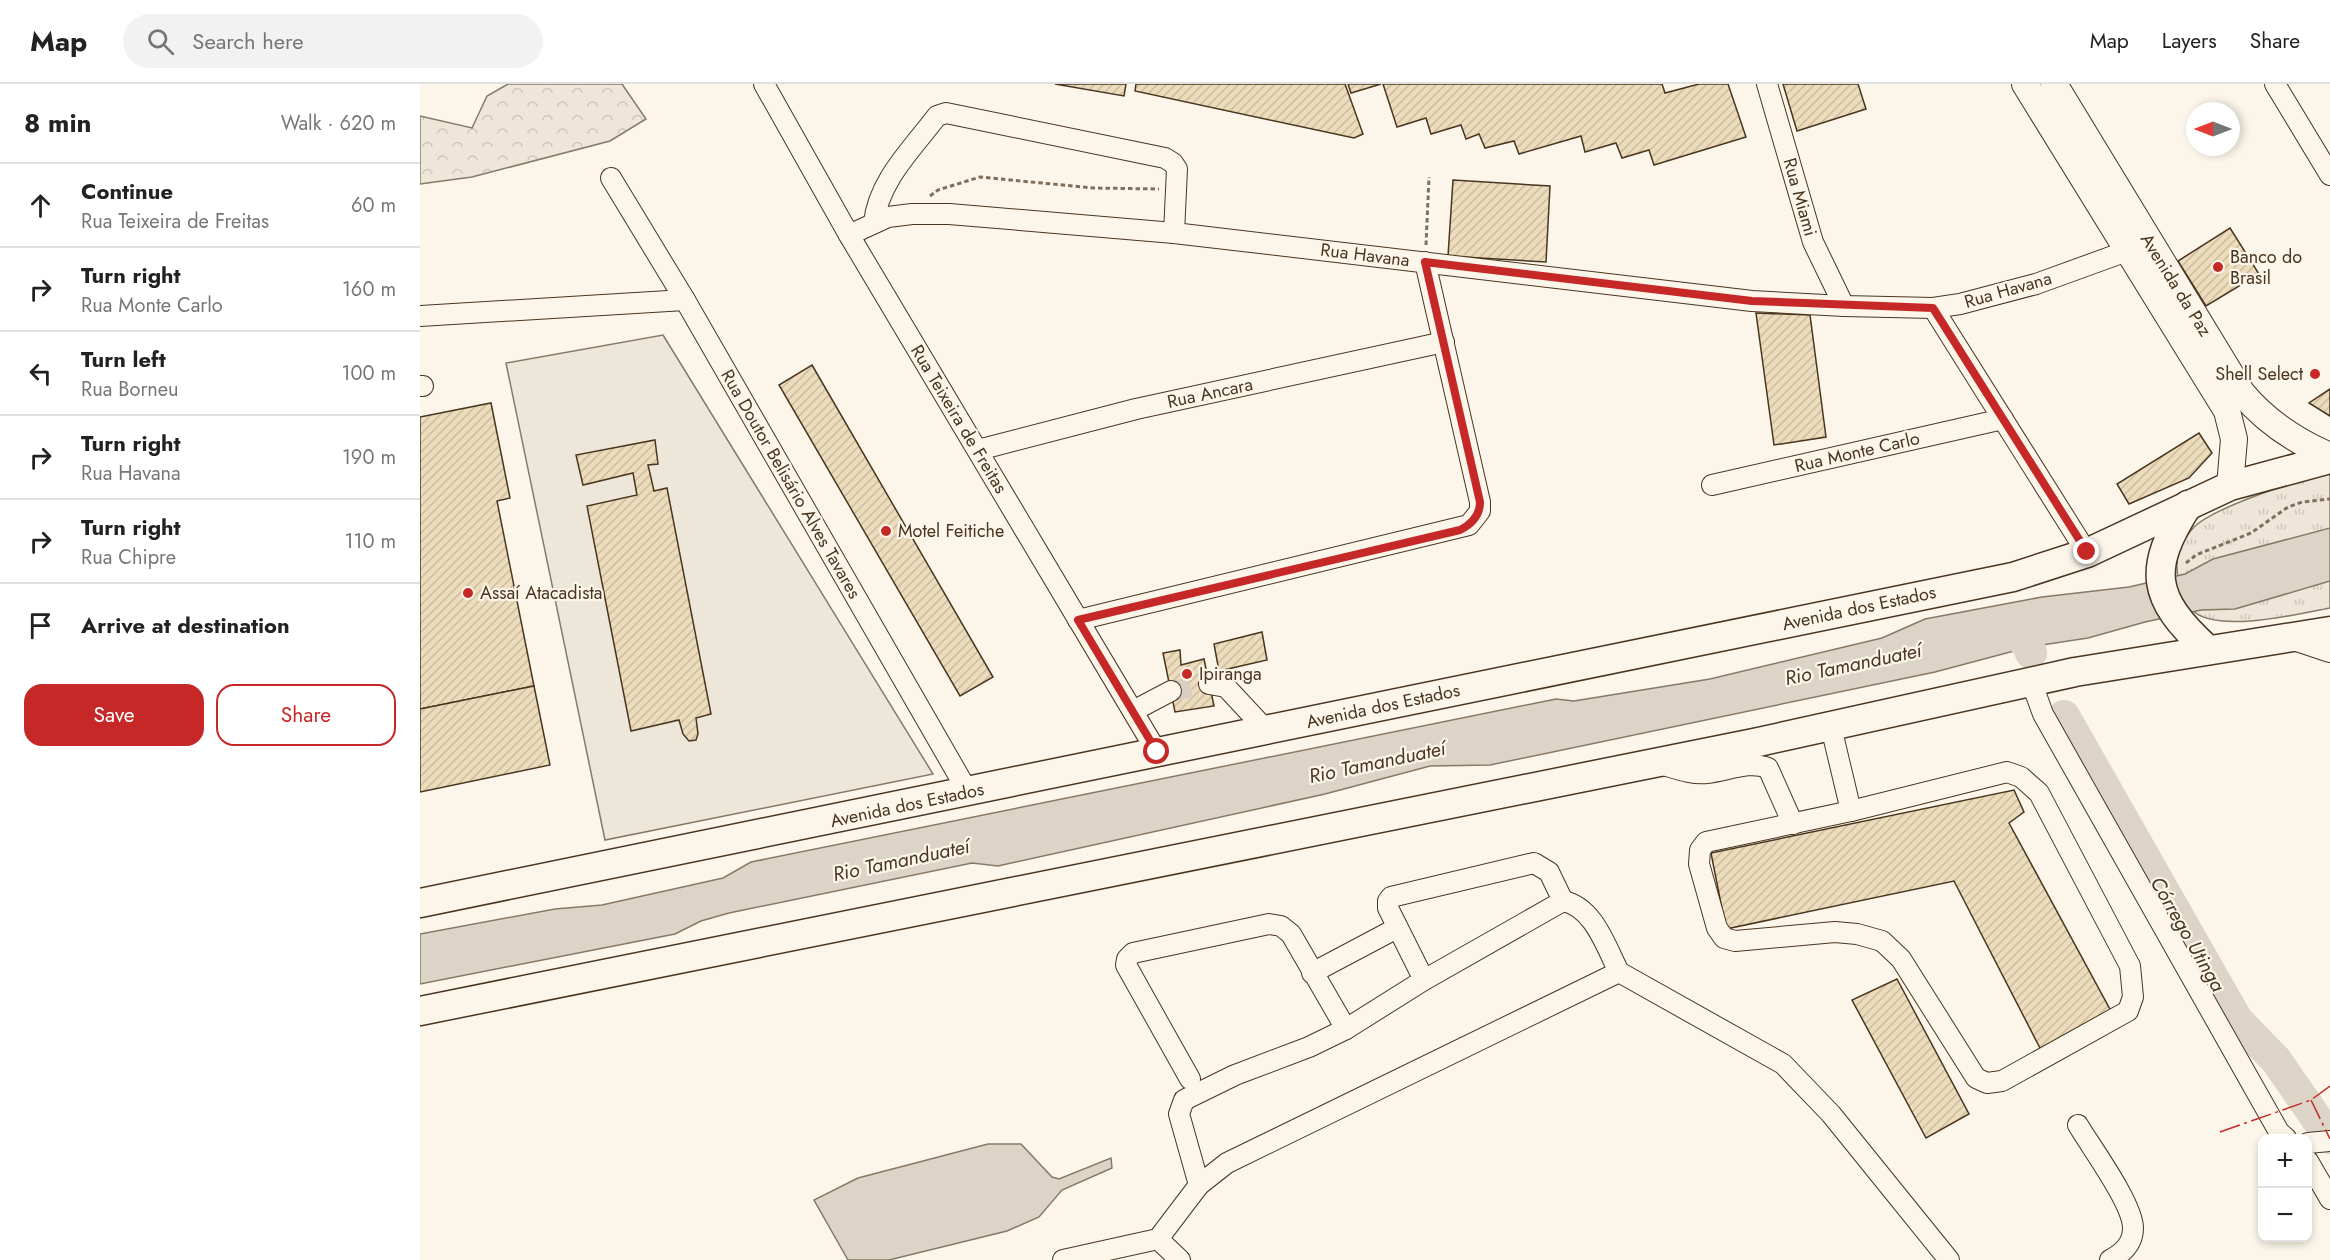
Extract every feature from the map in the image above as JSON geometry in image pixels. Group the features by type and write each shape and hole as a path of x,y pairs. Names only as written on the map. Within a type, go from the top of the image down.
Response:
{"highway":[{"name":"Avenida dos Estados","path":"420,903 2013,577 2087,552 2230,486 2330,458"},
{"path":"2188,505 2171,532 2161,569 2164,598 2175,617 2206,649"},
{"path":"420,1011 1831,727 2034,692 2206,649 2330,632"}],"main road":[{"name":"Avenida da Paz","path":"2025,84 2227,411 2234,439 2230,486"},
{"name":"Avenida da Paz","path":"2054,84 2242,393 2276,426 2294,439 2330,458"},
{"path":"2297,638 2330,649"}],"street":[{"name":"Rua Teixeira de Freitas","path":"764,84 849,235 1157,752"},
{"name":"Rua Miami","path":"1767,84 1813,242 1844,306"},
{"path":"2275,84 2323,147 2330,175"},
{"path":"874,223 876,206 894,172 941,113 1165,158 1177,169 1174,233"},
{"name":"Rua Doutor Belisário Alves Tavares","path":"611,178 685,300 968,792"},
{"name":"Rua Havana","path":"849,235 888,217 912,214 1174,233 1752,301 1933,308 2017,290 2127,251"},
{"path":"1078,620 1460,530 1474,519 1480,511 1480,502 1425,262"},
{"path":"420,316 685,300"},
{"path":"1933,308 2087,552"},
{"name":"Rua Ancara","path":"978,450 1136,408 1444,342"},
{"name":"Rua Monte Carlo","path":"1712,485 2003,419"},
{"path":"1209,684 1226,687 1266,730"},
{"path":"1133,711 1170,691"},
{"path":"2034,692 2202,998 2281,1134"},
{"path":"1831,727 1851,811"},
{"path":"1657,763 1689,772 1705,773 1759,764 1768,768 1793,824"},
{"path":"2007,772 2021,777 2039,793 2130,966 2133,997 2128,1011 2002,1081 1988,1083 1976,1078 1901,959 1882,941 1857,934 1835,932 1746,941 1724,938 1717,928 1699,864 1700,850 1706,842 1851,811 2007,772"},
{"path":"1424,980 1388,908 1388,901 1391,897 1534,863 1549,872 1563,901"},
{"path":"1199,1185 1179,1114 1184,1100 1235,1075 1309,1047 1346,1029 1424,980 1563,901 1576,904 1590,918 1619,972 1783,1064 1832,1114 1950,1260"},
{"path":"1190,1079 1126,965 1127,959 1133,953 1269,924 1281,926 1291,934 1346,1029"},
{"path":"1312,973 1397,928"},
{"path":"1063,1260 1158,1239 1199,1185 1227,1163 1619,972"},
{"path":"2078,1125 2125,1202 2133,1227 2129,1246 2110,1260"},
{"path":"2312,1169 2330,1199"},
{"path":"1158,1239 1176,1259"}],"path":[{"path":"912,214 917,205 938,190 980,177 1093,188 1176,189"},
{"path":"1425,262 1429,177"},
{"path":"2161,569 2180,567 2196,555 2251,533 2279,511 2302,502 2330,499"}],"green space":[{"path":"508,84 622,84 646,119 610,141 472,177 420,184 420,116 472,128 487,96"},
{"path":"2330,473 2330,608 2279,618 2238,621 2219,621 2204,617 2192,610 2182,593 2177,574 2177,559 2185,539 2194,527 2238,503 2279,487"}],"shaded area":[{"path":"663,335 933,774 605,840 506,363"}],"water":[{"name":"Rio Tamanduateí","path":"2330,528 2330,581 2235,609 2201,610 2145,622 2088,638 2029,647 1935,672 1490,765 1430,766 1325,794 998,866 972,863 729,913 701,921 675,934 420,984 420,934 555,909 602,905 723,878 751,862 1556,699 1574,701 1710,679 1882,638 1925,619 2042,597 2129,587 2185,574 2213,559"},
{"path":"988,1144 1021,1144 1052,1177 1059,1179 1111,1158 1112,1168 1062,1190 1039,1217 1007,1231 889,1260 848,1260 814,1200 858,1178"}],"building":[{"path":"1055,84 1126,84 1124,96"},
{"path":"1136,84 1345,84 1363,134 1354,138 1135,91"},
{"path":"1348,84 1381,84 1351,93"},
{"path":"1383,84 1662,84 1665,93 1699,84 1728,84 1746,137 1654,165 1649,150 1622,158 1616,143 1585,152 1581,136 1519,154 1514,141 1485,148 1479,134 1466,139 1461,125 1431,134 1426,118 1397,127"},
{"path":"1783,84 1858,84 1866,109 1797,131"},
{"path":"1453,180 1550,186 1546,262 1448,256"},
{"name":"Banco do Brasil","path":"2230,228 2259,274 2206,306 2178,261"},
{"path":"1756,313 1810,315 1826,437 1774,445"},
{"name":"Motel Feitiche","path":"812,365 993,677 960,696 779,385"},
{"path":"2330,389 2330,416 2309,403"},
{"name":"Assaí Atacadista","path":"491,403 510,498 497,501 534,686 420,709 420,417"},
{"path":"2199,433 2212,453 2189,478 2129,504 2117,484"},
{"path":"655,440 658,464 648,465 654,491 667,488 711,714 696,718 698,734 696,740 689,741 683,734 679,720 631,731 587,506 637,495 633,473 583,485 576,455"},
{"name":"Ipiranga","path":"1262,632 1267,660 1219,671 1214,644"},
{"name":"Ipiranga","path":"1180,650 1181,665 1204,659 1214,706 1175,712 1163,653"},
{"path":"534,686 550,765 420,792 420,709"},
{"path":"2014,790 2024,812 2009,823 2112,1013 2041,1050 1954,881 1726,929 1711,853"},
{"path":"1897,979 1969,1114 1926,1138 1852,1000"}],"waterway":[{"name":"Córrego Utinga","path":"2014,630 2029,647 2031,653"},
{"name":"Córrego Utinga","path":"2064,716 2237,1020 2276,1060 2330,1138"}],"tunnel":[{"path":"1171,691 1209,684"}],"power":[{"path":"2220,1132 2311,1100 2330,1086"},
{"path":"2311,1100 2330,1139"}],"place":[{"name":"Banco do Brasil","path":"2218,267"},
{"name":"Shell Select","path":"2315,374"},
{"name":"Motel Feitiche","path":"886,531"},
{"name":"Assaí Atacadista","path":"468,593"},
{"name":"Ipiranga","path":"1187,674"}],"route":[{"path":"1157,752 1078,620 1460,530 1469,525 1480,511 1480,502 1425,262 1752,301 1933,308 2087,552"}]}
